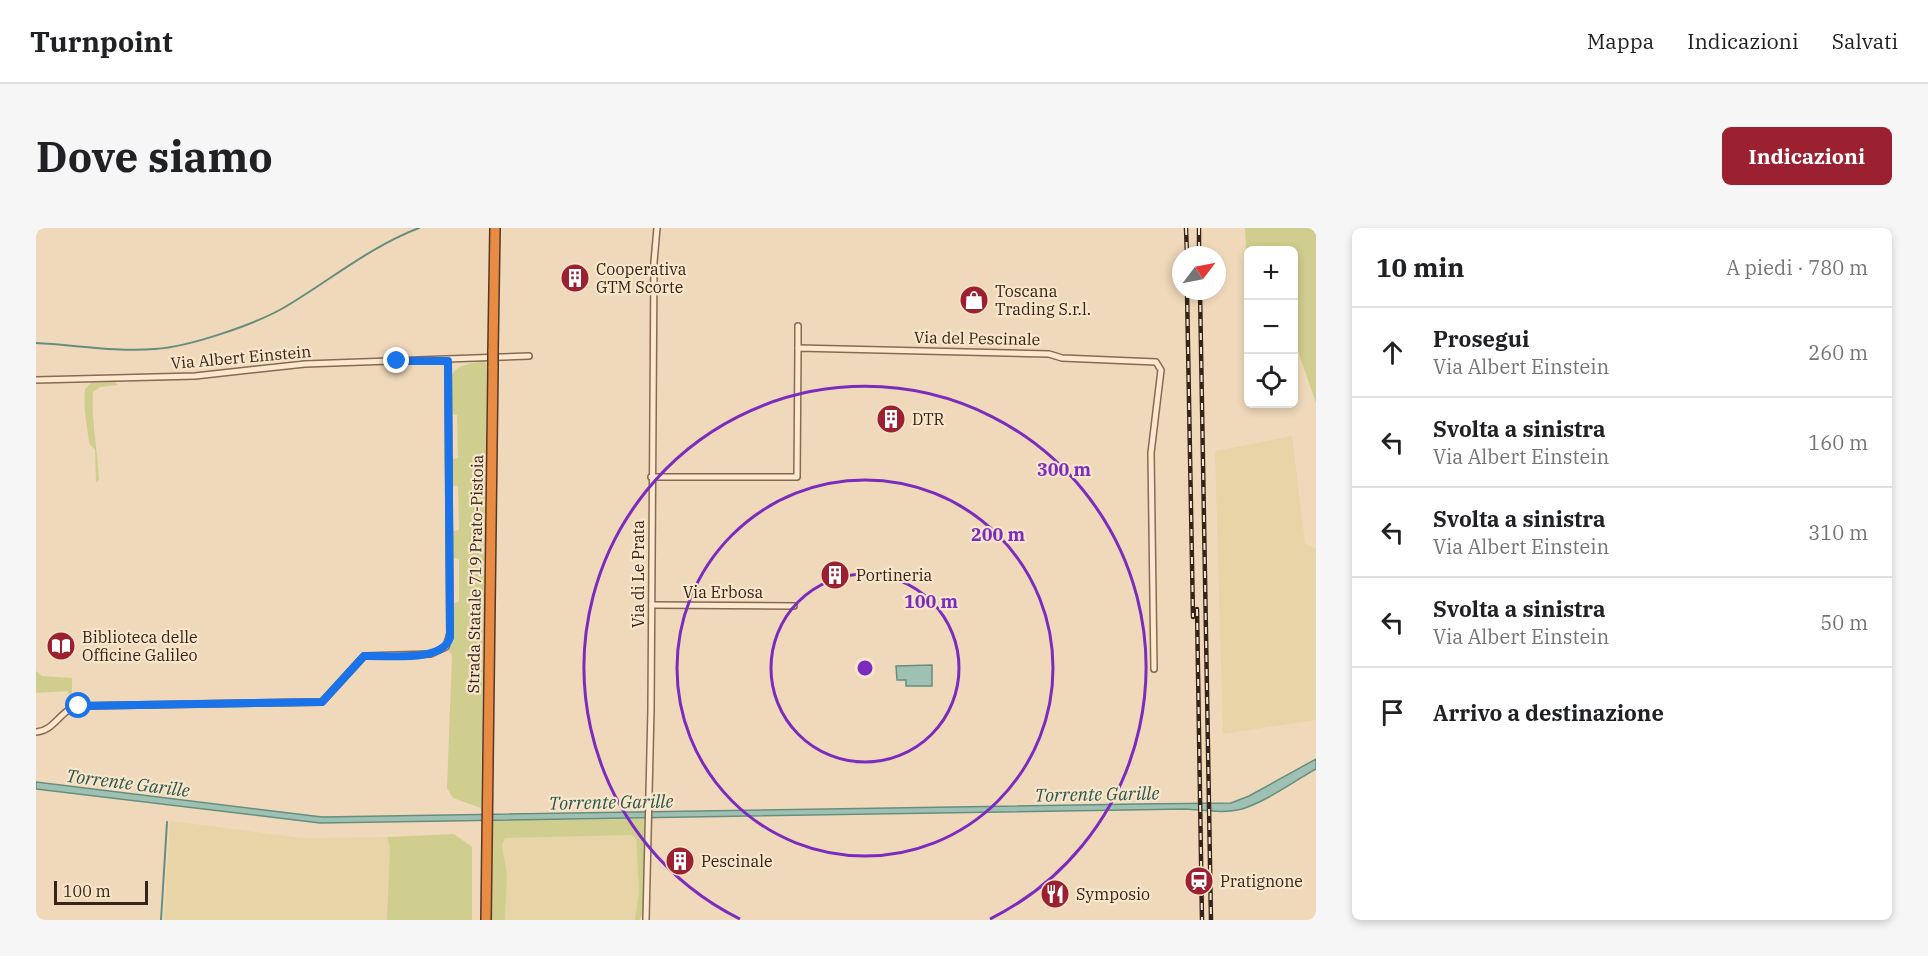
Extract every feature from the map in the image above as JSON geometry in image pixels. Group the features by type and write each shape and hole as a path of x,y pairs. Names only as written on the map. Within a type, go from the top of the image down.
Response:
{"highway":[{"name":"Strada Statale 719 Prato-Pistoia","path":"486,920 495,230"}],"street":[{"name":"Via di Le Prata","path":"646,920 650,820 654,253 657,228"},
{"path":"651,477 797,477 798,327"},
{"name":"Via del Pescinale","path":"798,348 1049,354 1062,358 1156,362 1161,370 1151,453 1154,669"},
{"name":"Via Albert Einstein","path":"36,380 195,376 305,364 448,361 529,356"},
{"path":"36,732 48,729 66,710 79,706 322,702 364,656 431,654 446,647 450,638 448,361"},
{"name":"Via Erbosa","path":"652,605 794,606"}],"shaded area":[{"path":"1245,228 1316,228 1316,403 1298,351 1298,246 1246,246"},
{"path":"485,361 487,366 481,808 453,798 447,788 452,655 448,650 454,640 454,603 459,602 459,559 453,558 453,531 459,530 458,486 453,486 452,459 458,458 457,415 452,414 451,382 455,370 471,363"},
{"path":"115,382 118,385 100,387 93,392 99,480 96,482 95,450 89,443 84,403 85,389 91,383"},
{"path":"1292,436 1305,544 1316,549 1316,720 1223,734 1215,451"},
{"path":"932,665 932,686 906,686 906,680 897,680 896,666"},
{"path":"36,671 42,676 72,678 72,695 69,697 68,691 36,693"},
{"path":"1316,759 1316,769 1270,796 1242,809 1221,811 1186,809 320,823 36,789 36,782 322,817 1231,803 1249,796"},
{"path":"644,819 644,908 640,920 635,920 639,891 636,839 632,835 505,838 502,845 507,874 505,920 491,920 491,820"},
{"path":"170,821 303,838 387,837 390,847 387,920 164,920"},
{"path":"454,834 472,847 472,920 387,920 390,847 387,837"},
{"path":"632,835 636,839 639,891 635,920 505,920 507,874 502,845 505,838"}],"waterway":[{"path":"36,343 140,350 169,347 203,339 272,314 384,244 419,228"},
{"path":"161,920 167,822"}],"railway":[{"path":"1186,228 1187,246"},
{"path":"1199,228 1199,246"},
{"path":"1187,300 1193,617"},
{"path":"1200,300 1211,920"},
{"path":"1197,609 1202,920"}],"place":[{"name":"Cooperativa GTM Scorte","path":"575,278"},
{"name":"Toscana Trading S.r.l.","path":"974,300"},
{"name":"DTR","path":"891,419"},
{"name":"Portineria","path":"835,575"},
{"name":"Biblioteca delle Officine Galileo","path":"61,646"},
{"name":"Pescinale","path":"680,861"},
{"name":"Pratignone","path":"1199,881"},
{"name":"Symposio","path":"1055,894"}],"route":[{"path":"79,706 322,702 364,656 431,654 446,647 450,638 448,361 397,361"}],"water label":[{"name":"Torrente Garille","path":"128,783"},
{"name":"Torrente Garille","path":"1097,794"},
{"name":"Torrente Garille","path":"611,802"}]}
